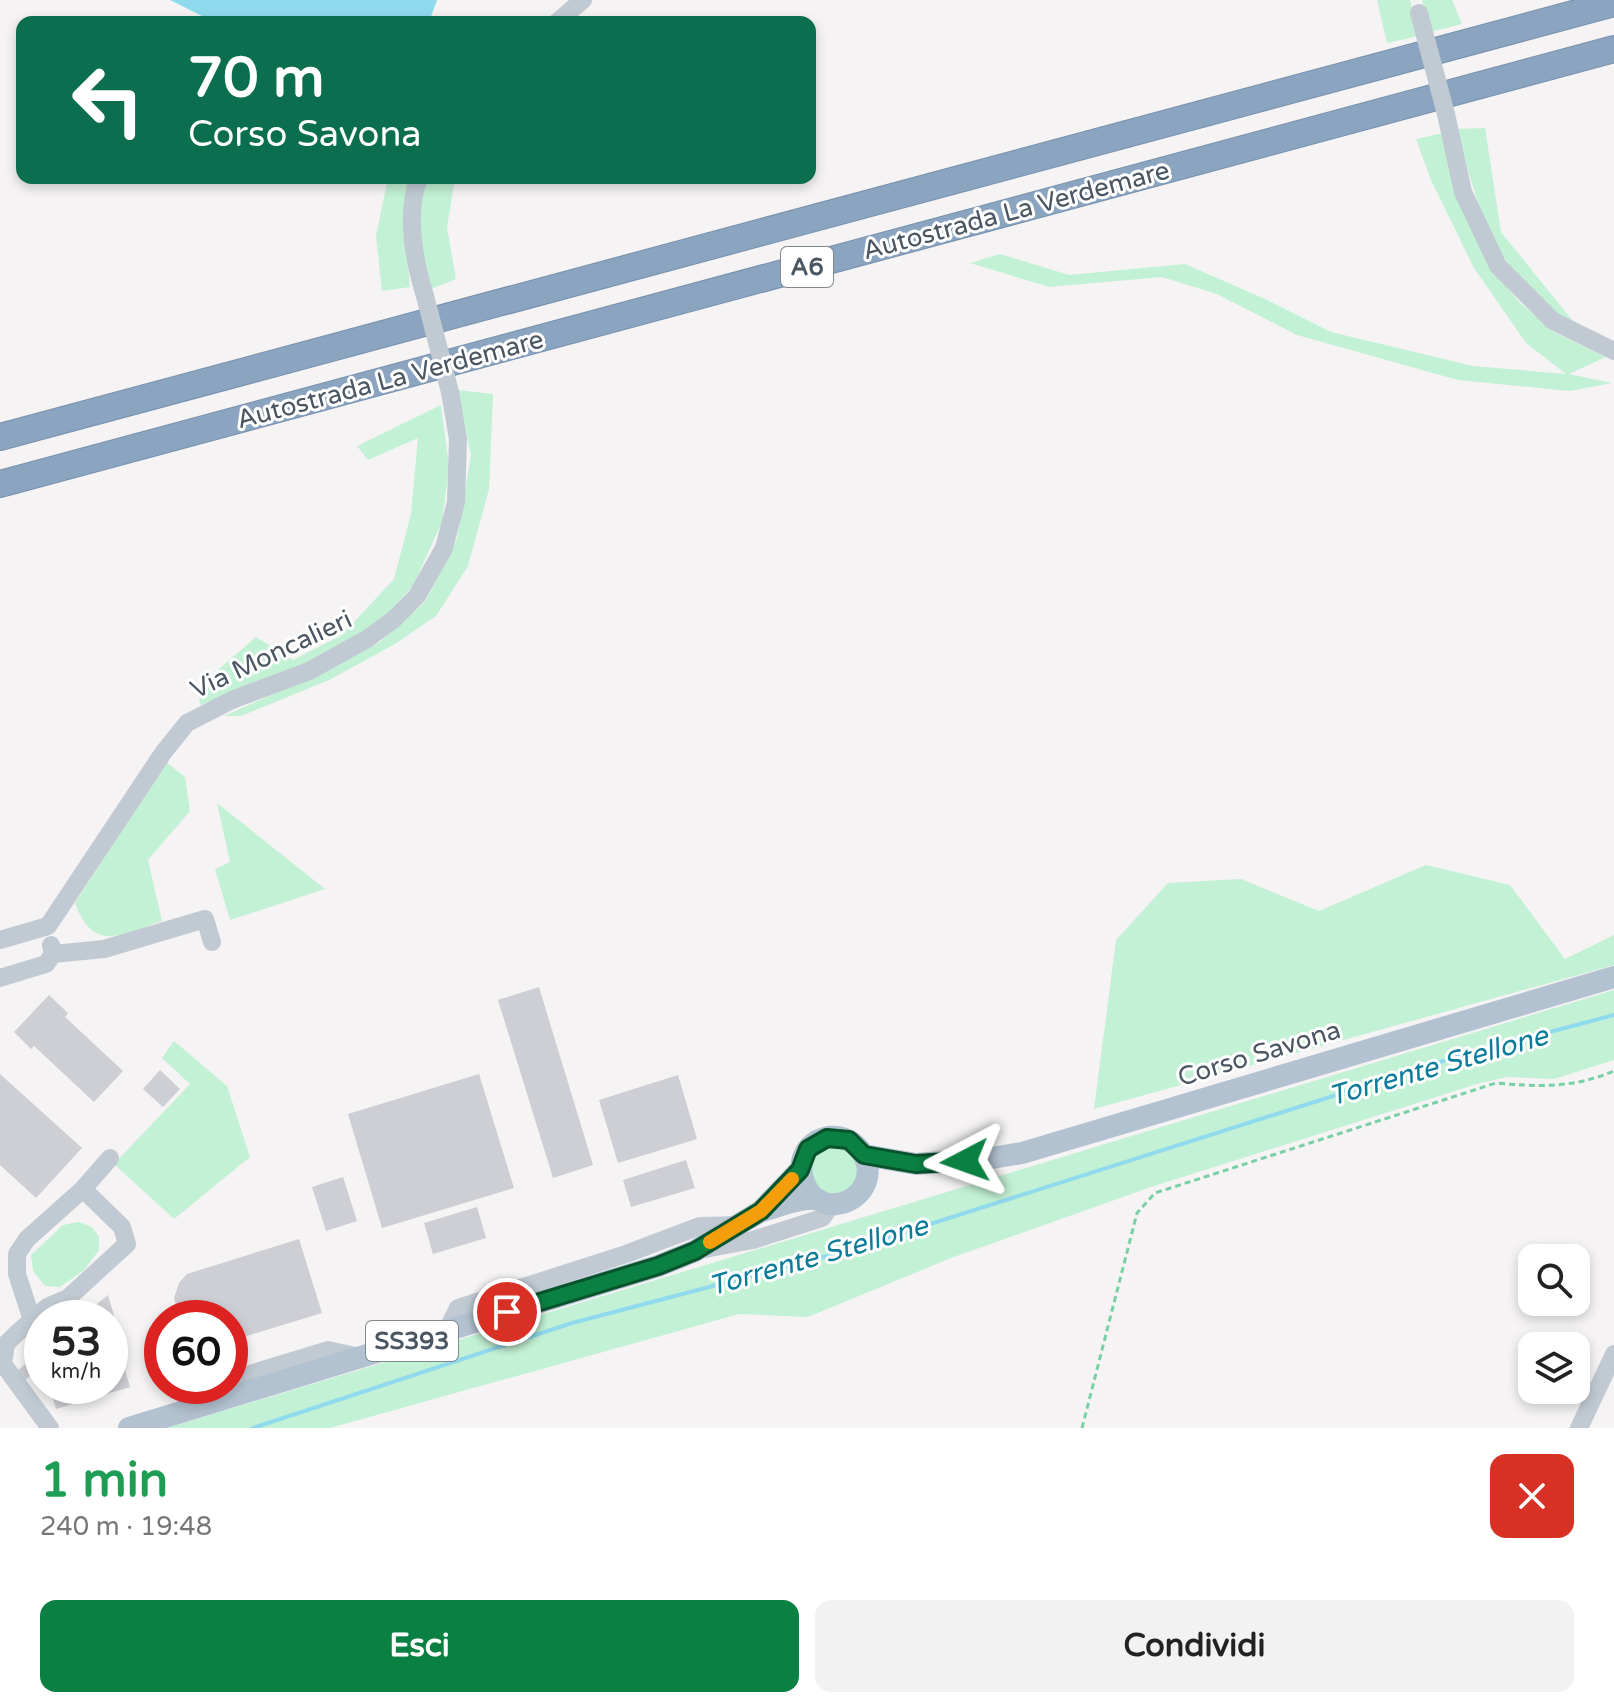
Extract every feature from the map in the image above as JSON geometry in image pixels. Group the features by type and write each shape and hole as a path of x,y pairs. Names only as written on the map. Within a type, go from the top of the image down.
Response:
{"highway":[{"name":"Autostrada La Verdemare","path":"0,437 1614,3"},
{"name":"Autostrada La Verdemare","path":"0,484 1614,49"}],"main road":[{"name":"Corso Savona","path":"129,1428 658,1266 695,1251 761,1211 800,1170 808,1149 827,1138 849,1140 864,1155 916,1164 1022,1153 1614,977"},
{"path":"864,1155 868,1165 864,1186"},
{"name":"Corso Savona","path":"761,1211 824,1201 848,1202 864,1186 916,1164"},
{"path":"800,1170 802,1181 824,1201"}],"street":[{"path":"564,16 583,0"},
{"path":"1417,6 1463,192 1498,266 1553,321 1614,351"},
{"name":"Via Moncalieri","path":"48,926 163,753 187,723 232,700 309,671 393,620 417,596 444,548 456,502 458,439 450,392 418,273 413,236 417,184"},
{"path":"53,954 104,949 205,919 212,942"},
{"path":"0,940 48,926 53,954 46,964 0,978"},
{"path":"25,1300 17,1274 17,1254 27,1239 83,1189 110,1158"},
{"path":"63,1300 127,1244 122,1227 83,1189"},
{"path":"695,1251 753,1240 822,1218 824,1201"},
{"path":"447,1330 458,1308 626,1254 700,1226 739,1225"},
{"path":"24,1327 6,1344 3,1364 24,1393"},
{"path":"248,1374 328,1350 360,1357"},
{"path":"1579,1428 1614,1354"},
{"path":"32,1404 50,1428"},
{"path":"184,1411 186,1404"}],"path":[{"path":"1082,1428 1137,1213 1155,1193 1496,1083 1546,1087 1596,1079 1614,1071"}],"green space":[{"path":"1377,0 1410,0 1419,36 1387,43"},
{"path":"1422,0 1452,0 1462,24 1430,32"},
{"path":"1485,128 1501,232 1572,320 1613,343 1570,326 1517,277 1488,234 1458,129"},
{"path":"1443,133 1491,266 1517,300 1554,332 1606,357 1569,374 1612,383 1570,391 1458,380 1297,335 1217,294 1162,277 1049,287 970,263 1000,254 1069,275 1185,264 1331,332 1473,366 1566,374 1526,343 1474,268 1431,180 1416,139"},
{"path":"387,184 413,184 407,254 410,287 382,291 376,236"},
{"path":"426,184 454,184 447,227 456,279 431,289 418,252 419,201"},
{"path":"457,390 493,394 489,489 468,566 436,616 395,644 329,680 241,716 224,716 380,642 425,602 457,539 471,455"},
{"path":"441,405 449,466 442,522 413,586 365,637 295,669 200,705 198,687 256,637 293,660 342,635 394,579 411,514 418,438 368,460 357,446"},
{"path":"166,762 185,777 190,811 148,860 162,921 121,934 100,935 83,919 75,903"},
{"path":"217,803 325,889 230,920 215,869 230,862"},
{"path":"1426,865 1510,885 1565,959 1614,935 1614,965 1094,1109 1116,940 1168,883 1241,879 1319,911"},
{"path":"1614,990 1614,1060 1554,1079 1507,1077 1477,1084 1151,1187 951,1258 808,1317 739,1314 330,1428 167,1428"},
{"path":"174,1041 227,1086 250,1157 174,1219 114,1164 190,1084 162,1058"},
{"path":"826,1145 851,1150 861,1173 847,1195 821,1195 808,1164"},
{"path":"79,1222 92,1227 99,1237 99,1250 84,1270 60,1287 45,1286 33,1271 31,1255 63,1225"}],"water":[{"path":"170,0 437,0 431,16 202,16"}],"building":[{"path":"539,987 593,1165 553,1178 498,1000"},
{"path":"49,995 68,1013 65,1017 123,1071 94,1102 34,1046 31,1049 14,1032"},
{"path":"160,1070 180,1089 163,1107 143,1089"},
{"path":"0,1074 82,1148 36,1198 0,1165"},
{"path":"479,1074 514,1188 382,1228 348,1114"},
{"path":"678,1075 697,1139 618,1163 599,1100"},
{"path":"686,1160 695,1188 631,1207 623,1180"},
{"path":"343,1177 357,1221 326,1231 312,1187"},
{"path":"477,1207 486,1238 433,1254 424,1223"},
{"path":"299,1239 322,1313 248,1336 248,1300 175,1300 179,1283 187,1274"},
{"path":"24,1365 24,1379 17,1371"},
{"path":"54,1404 73,1404 56,1409"}],"waterway":[{"name":"Torrente Stellone","path":"253,1428 572,1323 839,1253 1459,1056 1614,1015"}],"slow traffic":[{"path":"710,1242 761,1211 792,1179"}],"route":[{"path":"507,1312 658,1266 695,1251 761,1211 800,1170 808,1149 827,1138 849,1140 864,1155 916,1164 965,1161"}]}
